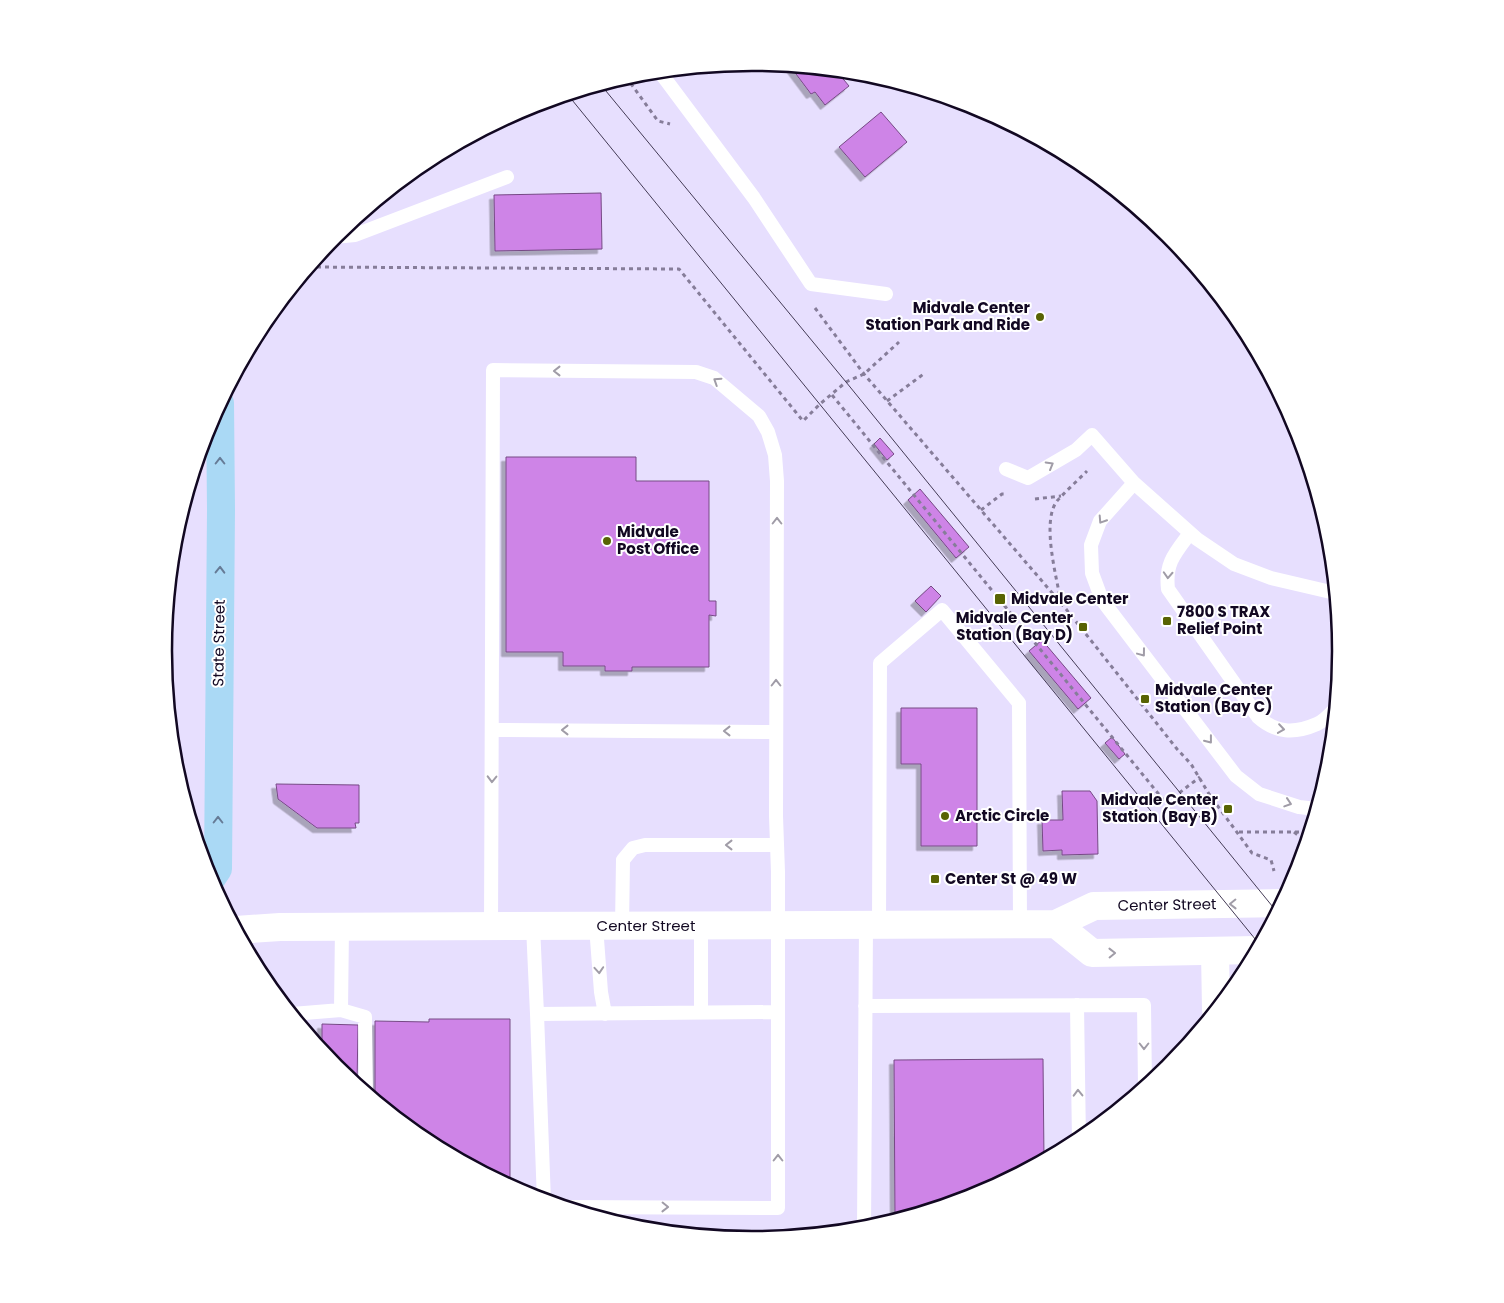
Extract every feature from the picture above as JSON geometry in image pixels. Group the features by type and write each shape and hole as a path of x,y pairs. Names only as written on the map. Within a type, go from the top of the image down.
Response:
{"main road":[{"name":"State Street","path":"215,872 218,868 220,420"},
{"name":"Center Street","path":"243,930 280,927 1056,924 1094,906 1274,903"},
{"path":"1056,924 1092,953 1250,950"},
{"path":"1215,951 1216,1000"}],"lane":[{"path":"664,78 754,198 811,284 886,294"},
{"path":"347,236 355,235 507,177"},
{"path":"491,927 494,370 696,372 714,378 759,416 768,432 775,455 777,481 776,732 779,926 778,1208 585,1207"},
{"path":"1006,469 1028,478 1076,450 1092,435 1134,483 1190,533 1234,564 1271,578 1329,592"},
{"path":"1134,483 1100,521 1091,545 1092,573 1102,600 1236,776 1259,794 1299,807 1310,808"},
{"path":"1190,533 1171,558 1166,574 1168,589 1258,717 1268,726 1281,731 1300,729 1318,724 1328,715"},
{"path":"864,1221 865,1006 873,925 880,663 942,610 1019,703 1020,924"},
{"path":"493,730 776,732"},
{"path":"605,1014 601,992 609,926 624,860 633,848 645,845 777,845"},
{"path":"701,925 701,1012"},
{"path":"534,926 544,1193"},
{"path":"341,1010 342,927"},
{"path":"1077,1005 1078,1131"},
{"path":"865,1006 1144,1005 1145,1078"},
{"path":"299,1013 341,1010 365,1016 366,1085"},
{"path":"537,1014 778,1012"}],"path":[{"path":"631,84 658,121 673,125"},
{"path":"318,267 680,269 803,421 846,382 864,374 899,342"},
{"path":"810,302 864,374 1061,603 1191,764 1209,794 1252,853 1271,860 1274,871"},
{"path":"887,401 925,373"},
{"path":"832,395 1166,803 1200,777"},
{"path":"1061,603 1050,543 1050,522 1056,502 1091,468"},
{"path":"1238,832 1303,832"},
{"path":"1294,832 1301,838"}],"building":[{"path":"795,73 843,78 849,86 825,105 815,92 811,94"},
{"path":"881,112 907,142 865,177 839,147"},
{"path":"601,193 602,249 495,251 494,195"},
{"path":"880,438 894,454 887,460 874,444"},
{"name":"Midvale Post Office","path":"506,457 636,457 636,481 709,481 709,601 716,601 716,616 709,615 709,667 632,667 632,671 605,671 605,666 563,666 563,652 506,652"},
{"path":"920,489 969,547 956,558 908,500"},
{"path":"931,586 941,596 926,612 915,601"},
{"path":"1042,640 1091,698 1078,709 1029,651"},
{"path":"901,708 977,708 977,846 921,846 921,764 901,764"},
{"path":"1112,737 1125,754 1119,759 1105,743"},
{"path":"276,784 359,785 359,823 355,823 356,828 317,828 278,799"},
{"path":"1062,791 1090,791 1097,801 1098,854 1062,855 1062,850 1043,851 1042,820 1063,820"},
{"path":"429,1019 510,1019 510,1179 462,1154 430,1134 375,1093 375,1021 429,1022"},
{"path":"322,1024 358,1025 357,1077 342,1062 322,1040"},
{"path":"1043,1059 1044,1153 974,1188 939,1201 895,1214 894,1060"}],"tram line":[{"path":"605,90 846,382 1273,907"},
{"path":"572,100 1256,940"}],"place":[{"name":"Midvale Center Station Park and Ride","path":"1040,317"},
{"name":"Midvale Post Office","path":"607,541"},
{"name":"Midvale Center","path":"1000,599"},
{"name":"7800 S TRAX Relief Point","path":"1167,621"},
{"name":"Midvale Center Station (Bay D)","path":"1083,627"},
{"name":"Midvale Center Station (Bay C)","path":"1145,699"},
{"name":"Midvale Center Station (Bay B)","path":"1228,809"},
{"name":"Arctic Circle","path":"945,816"},
{"name":"Center St @ 49 W","path":"935,879"}]}
